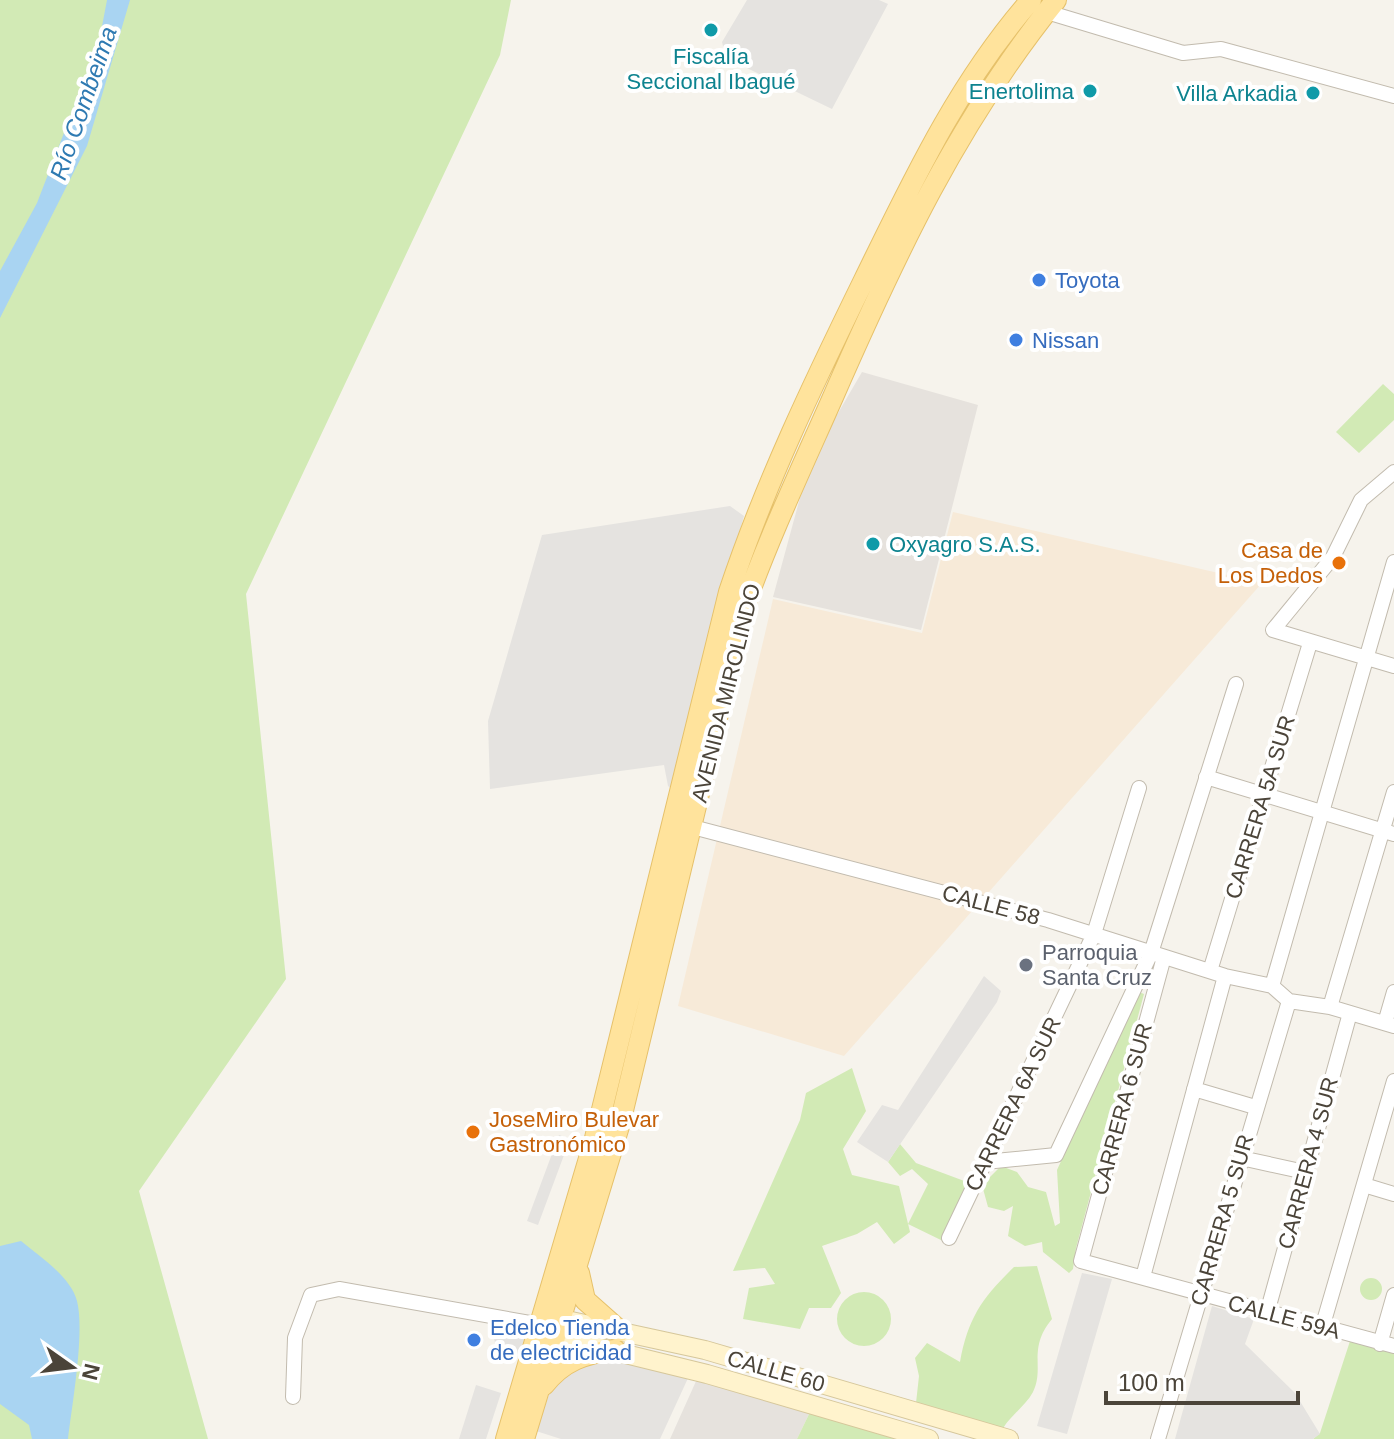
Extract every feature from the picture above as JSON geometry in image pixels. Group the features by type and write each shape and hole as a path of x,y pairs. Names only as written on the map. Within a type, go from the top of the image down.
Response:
{"main road":[{"name":"AVENIDA MIROLINDO","path":"506,1439 580,1262 620,1123 684,825 729,592 791,433 945,119 978,68 1045,4"},
{"name":"AVENIDA MIROLINDO","path":"524,1439 537,1395 595,1138 684,825"},
{"path":"537,1395 551,1376 571,1361 618,1341 585,1300 580,1289 580,1262"},
{"name":"CALLE 60","path":"553,1327 618,1341 715,1353 1009,1439"},
{"name":"CALLE 60","path":"618,1341 929,1439"}],"street":[{"path":"1045,4 1183,53 1221,49 1394,96"},
{"path":"1394,472 1361,500 1333,557 1273,630 1394,666"},
{"path":"1272,986 1394,562"},
{"name":"CARRERA 5A SUR","path":"1210,971 1310,643"},
{"name":"CARRERA 6 SUR","path":"1081,1261 1157,955 1206,777 1236,684"},
{"path":"1206,777 1388,832"},
{"name":"CARRERA 6A SUR","path":"949,1238 1094,934 1139,788"},
{"path":"1330,1007 1388,832 1394,792"},
{"name":"CALLE 58","path":"684,825 1048,920 1225,976 1272,986 1289,1001"},
{"path":"985,1162 1056,1155 1157,955"},
{"path":"1143,1277 1225,976"},
{"path":"1289,1001 1330,1007 1389,1024 1394,992"},
{"name":"CARRERA 5 SUR","path":"1158,1439 1289,1001"},
{"name":"CARRERA 4 SUR","path":"1267,1313 1350,1013"},
{"path":"1322,1328 1394,1081"},
{"path":"1194,1089 1255,1107"},
{"path":"1241,1158 1305,1172"},
{"path":"1364,1185 1394,1194"},
{"name":"CALLE 59A","path":"1081,1261 1387,1345"},
{"name":"CALLE 60","path":"293,1397 295,1338 311,1295 339,1289 553,1327"},
{"path":"1387,1345 1394,1295"}],"shaded area":[{"path":"747,0 879,0 888,4 832,109 726,58 722,42"},
{"path":"862,372 978,405 921,630 773,597 810,461"},
{"path":"730,506 744,516 717,613 679,795 668,786 664,765 490,789 488,721 542,535"},
{"path":"953,512 1262,583 844,1056 678,1006 773,599 922,633"},
{"path":"984,976 1001,991 997,1002 888,1162 857,1142 882,1105 898,1110"},
{"path":"559,1135 570,1139 538,1225 527,1221"},
{"path":"1082,1273 1112,1279 1067,1434 1037,1426"},
{"path":"1212,1306 1254,1319 1245,1344 1295,1393 1320,1434 1313,1439 1175,1439"},
{"path":"492,1330 535,1337 528,1356 497,1351"},
{"path":"618,1357 689,1376 660,1439 561,1439 536,1431 550,1392 558,1383 582,1366"},
{"path":"697,1379 811,1410 797,1439 670,1439"},
{"path":"476,1385 501,1393 486,1439 459,1439"}],"green space":[{"path":"0,0 511,0 500,55 246,594 286,979 139,1191 208,1439 0,1439"},
{"path":"1383,384 1394,394 1394,420 1359,453 1336,432"},
{"path":"1139,992 1144,994 1073,1269 1069,1273 1043,1252 1042,1242 1025,1246 1008,1236 1013,1206 1004,1211 988,1207 982,1185 1001,1166 1017,1172 1028,1187 1046,1192 1055,1226 1060,1223 1057,1170"},
{"path":"852,1068 866,1111 843,1149 852,1175 899,1186 910,1232 894,1244 877,1222 857,1234 822,1246 841,1293 831,1308 809,1308 800,1329 743,1319 749,1288 775,1284 765,1268 733,1271 800,1120 806,1093"},
{"path":"900,1144 916,1163 967,1182 945,1242 908,1224 928,1184 912,1169 900,1176 888,1162"},
{"path":"1037,1266 1052,1319 1040,1340 1038,1375 1033,1392 1001,1432 916,1403 919,1376 915,1358 927,1343 960,1362 972,1321 993,1289 1014,1267"},
{"path":"1371,1278 1379,1281 1382,1289 1379,1297 1371,1300 1363,1297 1360,1289 1363,1281"},
{"path":"864,1292 883,1300 891,1319 883,1338 864,1346 845,1338 837,1319 845,1300"},
{"path":"1351,1338 1394,1353 1394,1439 1313,1439 1320,1433"},
{"path":"811,1410 910,1439 797,1439"}],"water":[{"name":"Río Combeima","path":"107,0 130,0 87,146 0,318 0,271 37,203 99,42"},
{"path":"21,1241 61,1275 77,1301 79,1349 68,1439 32,1439 29,1425 0,1404 0,1246"}],"place":[{"name":"Fiscalía Seccional Ibagué","path":"711,30"},
{"name":"Enertolima","path":"1090,91"},
{"name":"Villa Arkadia","path":"1313,93"},
{"name":"Toyota","path":"1039,280"},
{"name":"Nissan","path":"1016,340"},
{"name":"Oxyagro S.A.S.","path":"873,544"},
{"name":"Casa de Los Dedos","path":"1339,563"},
{"name":"Parroquia Santa Cruz","path":"1026,965"},
{"name":"JoseMiro Bulevar Gastronómico","path":"473,1132"},
{"name":"Edelco Tienda de electricidad","path":"474,1340"}]}
